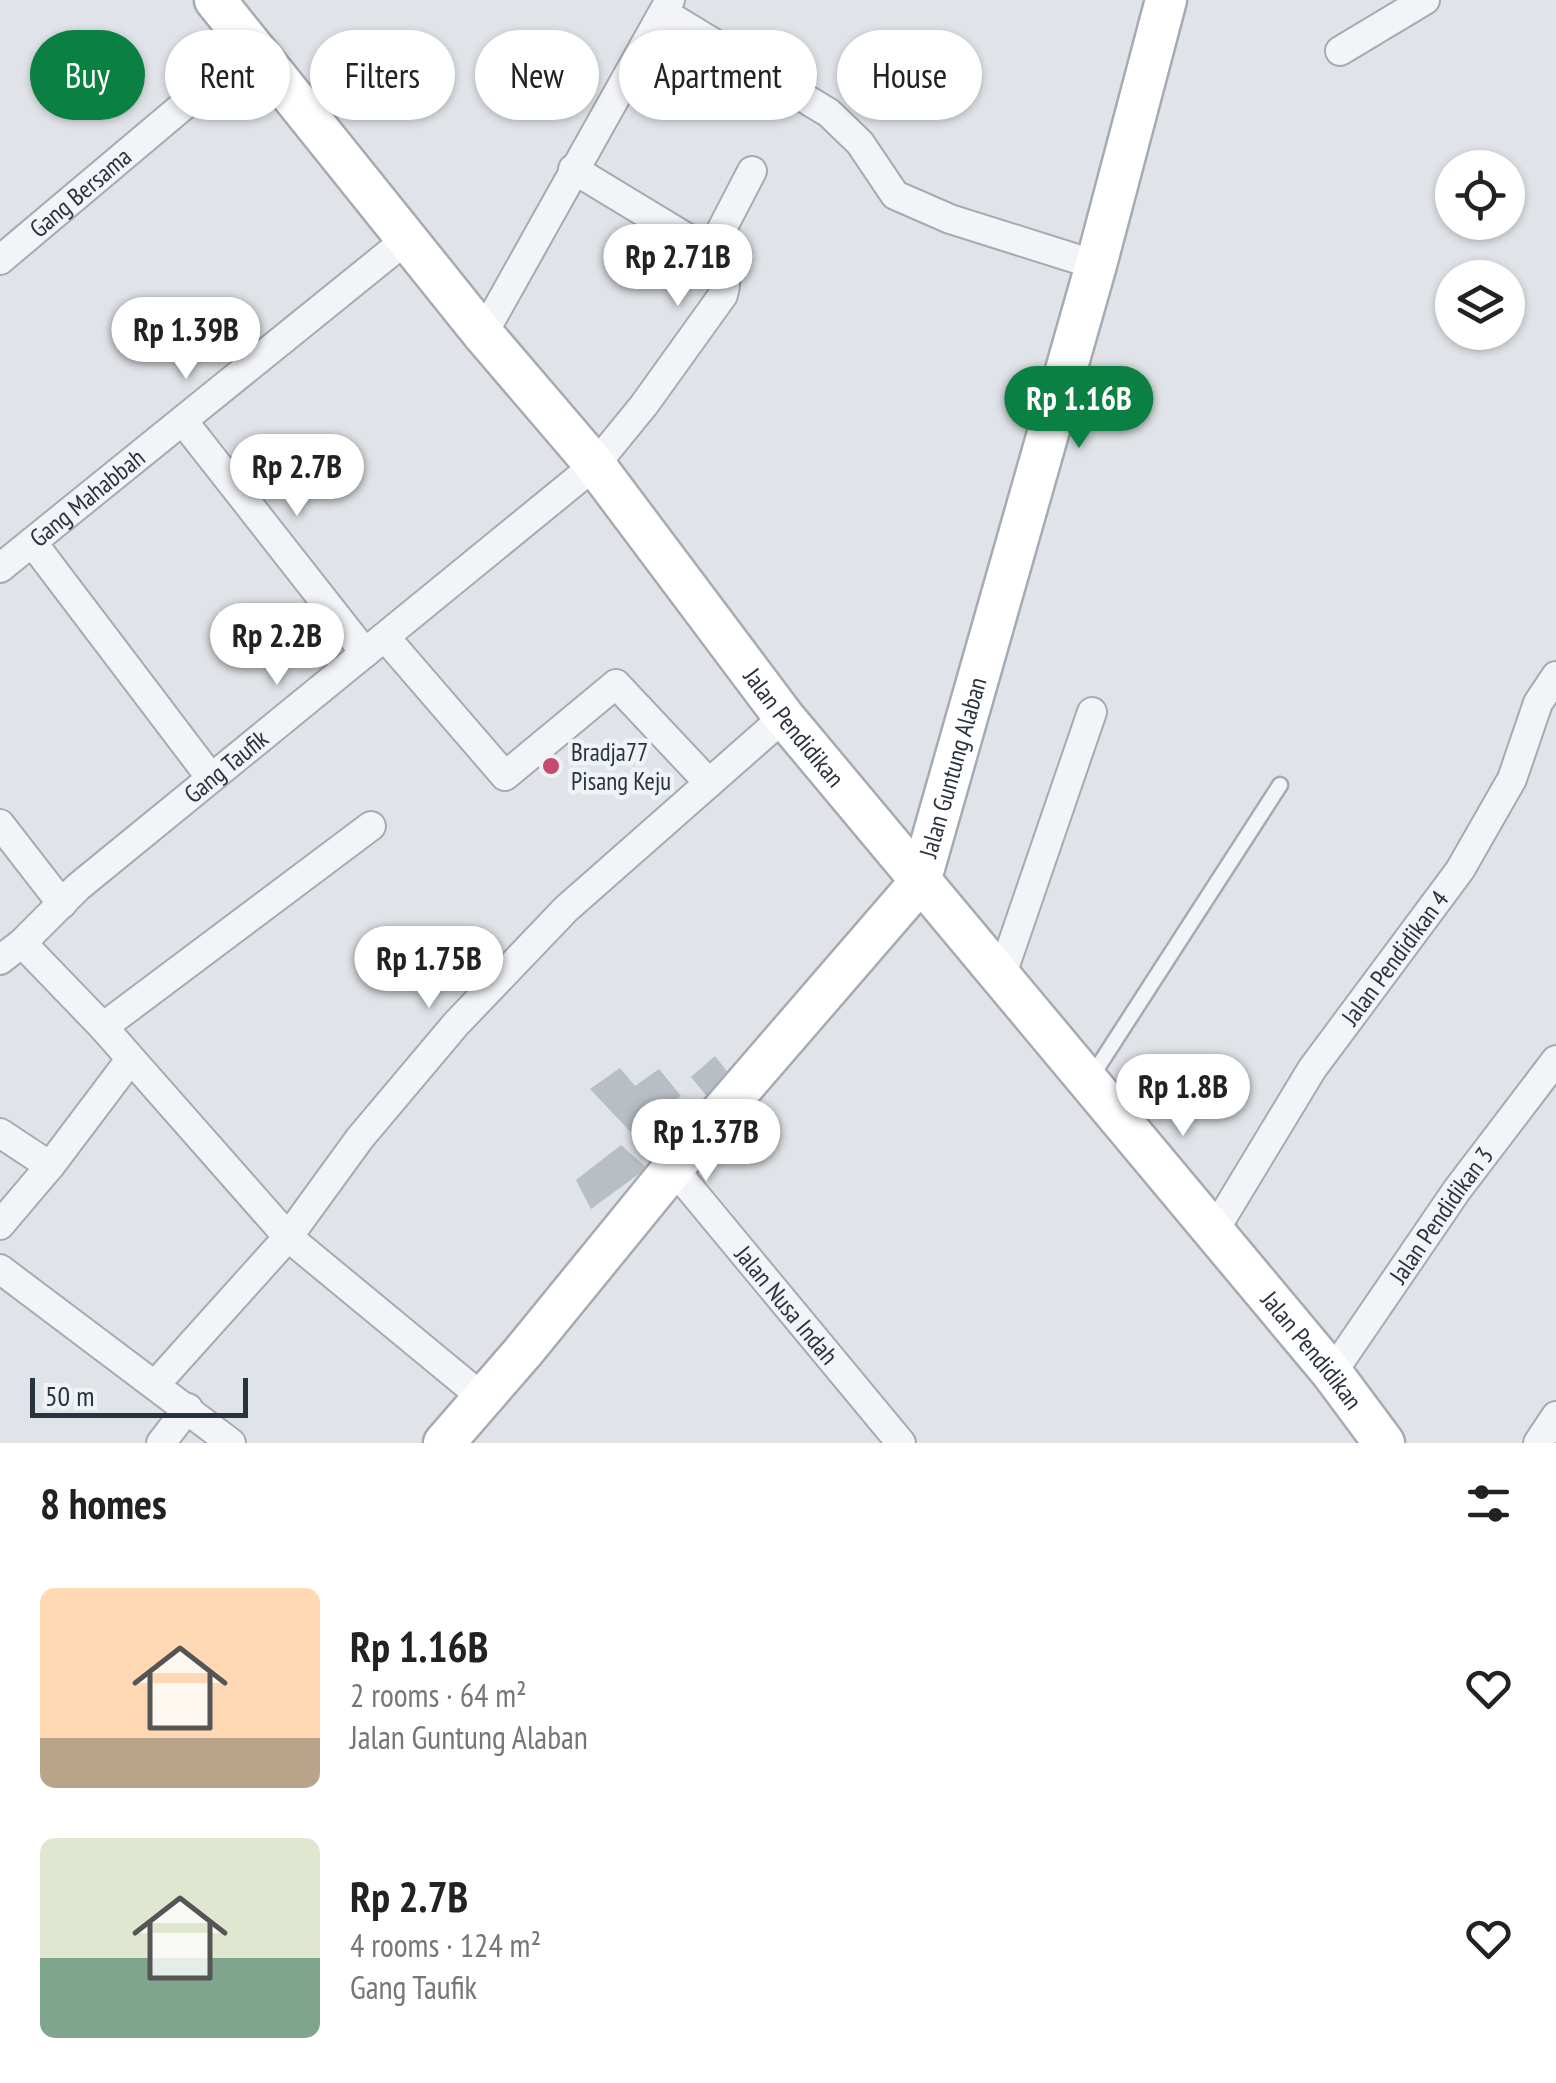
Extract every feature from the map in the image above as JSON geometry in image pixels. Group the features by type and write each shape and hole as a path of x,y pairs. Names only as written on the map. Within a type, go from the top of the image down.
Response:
{"street":[{"name":"Jalan Pendidikan","path":"215,0 239,30"},
{"name":"Jalan Guntung Alaban","path":"444,1443 673,1168 920,882 1096,265 1166,0"},
{"path":"1340,51 1425,0"},
{"path":"483,334 667,6 829,113 860,143 895,195 950,219 1096,265"},
{"name":"Jalan Pendidikan","path":"290,93 483,334 595,466 784,717 1214,1230 1332,1373 1384,1443"},
{"name":"Gang Bersama","path":"0,260 166,120"},
{"path":"573,169 710,252 752,171"},
{"name":"Gang Mahabbah","path":"0,568 407,240"},
{"name":"Gang Taufik","path":"11,952 212,778 595,466 723,295 726,272 710,252"},
{"path":"183,421 375,645 505,776 616,684 709,783"},
{"path":"32,542 212,778"},
{"name":"Jalan Pendidikan 4","path":"1214,1230 1312,1069 1460,870 1512,778 1538,703 1556,676"},
{"path":"1001,977 1092,712"},
{"path":"156,1385 288,1237 360,1138 456,1024 566,908 784,717"},
{"path":"0,824 62,904"},
{"path":"104,1028 371,826"},
{"path":"11,952 104,1028 288,1237 482,1398"},
{"path":"0,1224 50,1166 130,1060"},
{"name":"Jalan Pendidikan 3","path":"1332,1373 1458,1190 1556,1060"},
{"path":"0,1133 50,1166"},
{"name":"Jalan Nusa Indah","path":"673,1168 901,1443"},
{"path":"0,1269 230,1443"},
{"path":"161,1443 188,1408"},
{"path":"1538,1443 1556,1416"}],"lane":[{"path":"1088,1080 1280,785"}],"building":[{"path":"715,1056 732,1078 709,1099 691,1077"},
{"path":"620,1068 635,1086 659,1069 681,1096 657,1113 665,1123 641,1143 590,1089"},
{"path":"621,1145 647,1168 591,1209 576,1180"}],"place":[{"name":"Bradja77 Pisang Keju","path":"551,766"}]}
